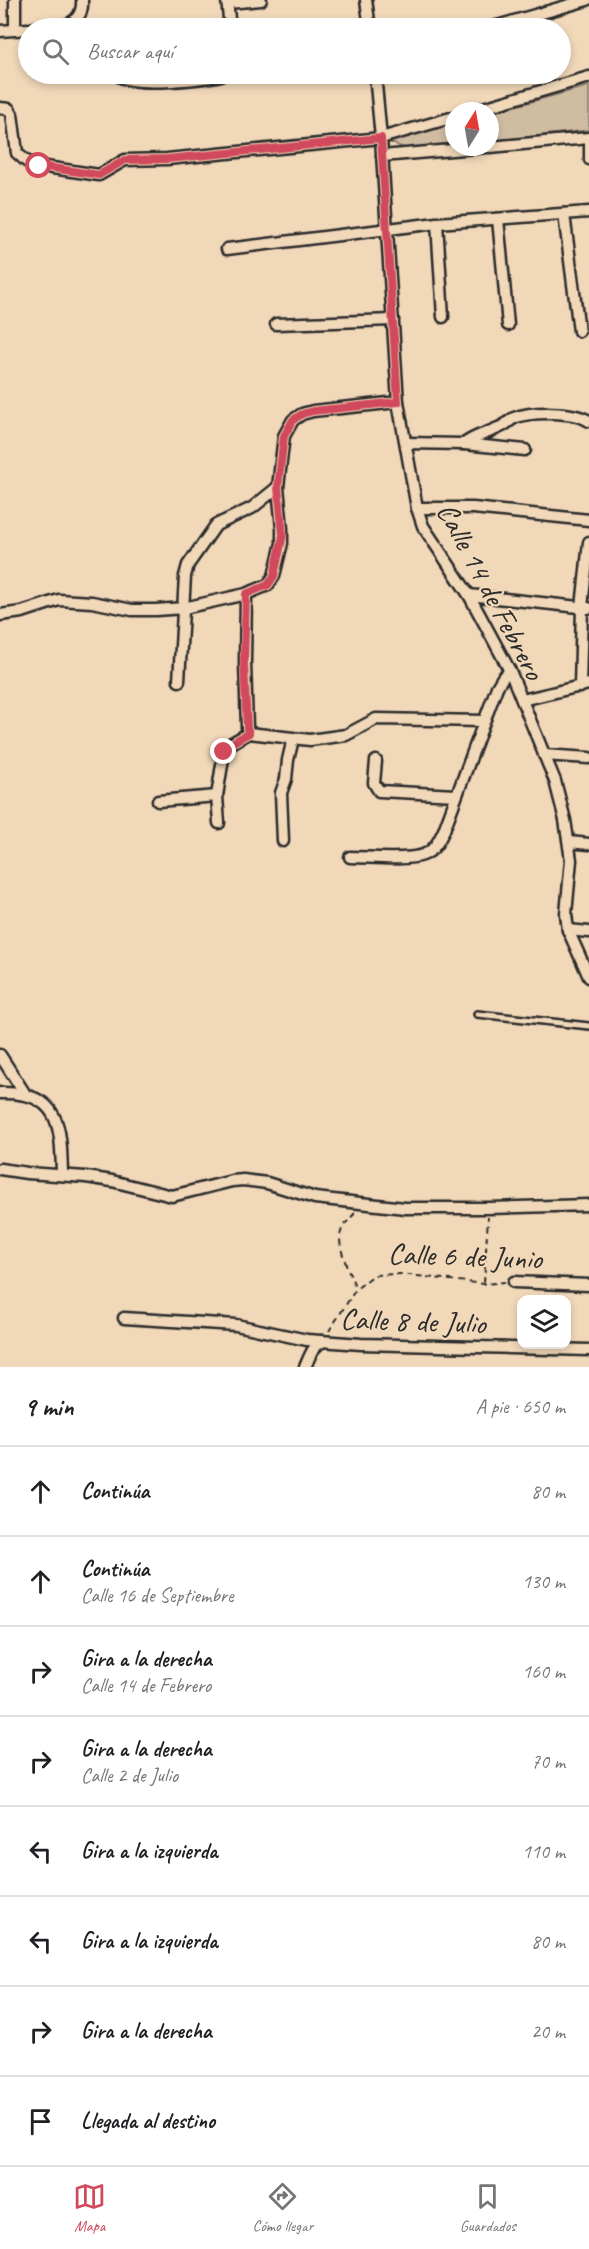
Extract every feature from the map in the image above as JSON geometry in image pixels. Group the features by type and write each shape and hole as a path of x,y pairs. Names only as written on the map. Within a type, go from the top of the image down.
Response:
{"street":[{"path":"0,31 15,29 15,0"},
{"path":"77,18 82,0"},
{"path":"229,18 227,1 261,0"},
{"path":"366,0 369,18"},
{"path":"525,18 587,0"},
{"path":"571,82 589,77"},
{"name":"Calle 14 de Febrero","path":"376,84 398,402 417,508 423,526 469,595 510,671 555,781 571,860 566,914 568,930 589,978"},
{"path":"499,103 565,84"},
{"path":"0,108 9,109 12,114 17,153 26,161 39,166 99,175 125,160 167,159 381,138 445,120"},
{"path":"499,146 589,138 589,160"},
{"path":"382,156 445,151"},
{"path":"227,249 437,223 589,212"},
{"path":"564,214 579,330"},
{"path":"498,219 508,325"},
{"path":"437,223 443,317"},
{"path":"276,324 393,320"},
{"path":"0,615 22,612 59,600 92,602 132,609 184,608 246,594 268,585 274,576 283,535 278,487 284,436 293,420 313,411 398,402"},
{"path":"464,444 478,434 498,428 514,418 528,414 570,414 589,421"},
{"path":"406,443 464,444 525,450"},
{"path":"179,681 188,565 216,525 252,508 278,487"},
{"path":"417,508 473,508 589,520"},
{"path":"522,700 584,686 589,542"},
{"path":"246,594 244,663 249,733"},
{"path":"469,595 586,608"},
{"path":"350,858 423,855 439,842 497,687 510,671"},
{"path":"219,823 217,796 224,752 230,744 249,733 293,740 310,740 346,735 376,719 484,721"},
{"path":"283,841 281,793 293,740"},
{"path":"544,755 589,758"},
{"path":"376,761 374,783 379,791 456,795"},
{"path":"158,801 217,796"},
{"path":"569,842 589,844"},
{"path":"568,930 589,932"},
{"path":"0,1055 25,1094"},
{"path":"0,1093 35,1096 45,1104 60,1130 62,1174"},
{"path":"0,1169 112,1181 172,1196 232,1180 255,1181 315,1198 405,1208 589,1205"},
{"name":"Calle 6 de Junio","path":"513,1282 589,1284"},
{"name":"Calle 8 de Julio","path":"124,1318 236,1325 323,1341 386,1346 589,1350"},
{"path":"305,1367 312,1350 323,1341"}],"lane":[{"path":"477,1014 589,1026"}],"path":[{"path":"356,1289 339,1242 345,1224 363,1204"},
{"path":"484,1284 488,1208"},
{"name":"Calle 6 de Junio","path":"329,1330 356,1289 374,1275 401,1274 484,1284 513,1282"}],"shaded area":[{"path":"589,86 589,130 499,140 499,111"},
{"path":"445,126 445,147 412,151 389,142"}],"route":[{"path":"39,166 99,175 125,160 167,159 381,138 398,402 313,411 302,414 287,428 278,487 283,535 277,565 272,581 268,585 246,594 244,663 249,733 230,744 224,752"}]}
